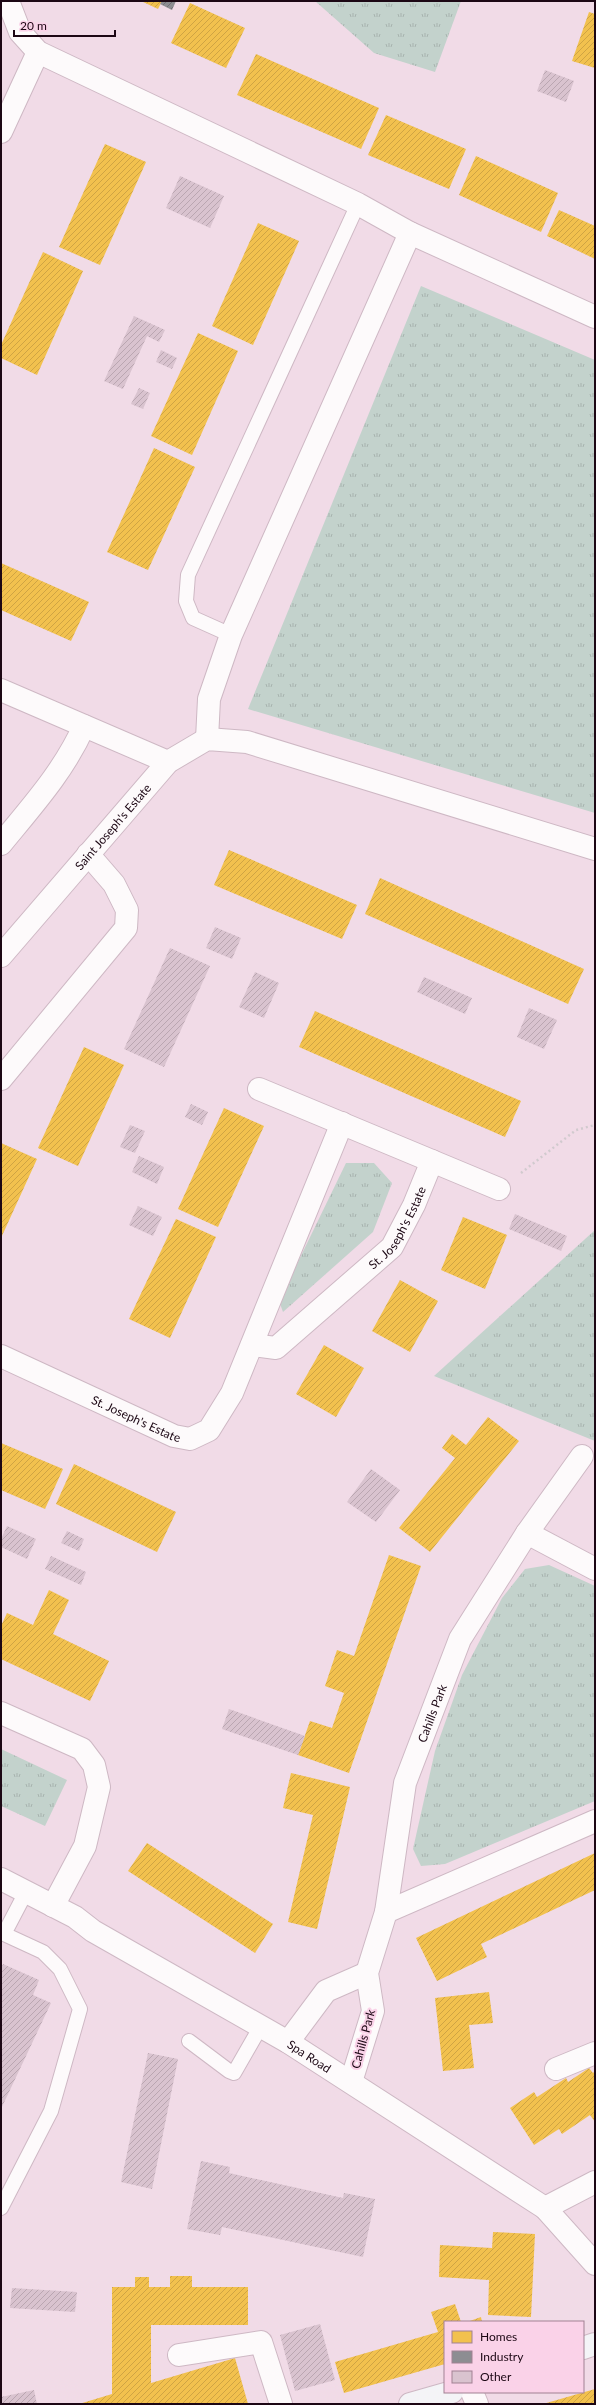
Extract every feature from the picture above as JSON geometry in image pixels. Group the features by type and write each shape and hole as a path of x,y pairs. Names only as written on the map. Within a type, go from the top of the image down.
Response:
{"street":[{"path":"8,1 20,32 38,52 358,204 410,233 595,317"},
{"path":"1,132 38,52"},
{"path":"410,233 231,635 209,699 207,739 247,742 595,849"},
{"path":"1,690 168,762"},
{"path":"1,844 58,776 74,750 84,726"},
{"name":"Saint Joseph's Estate","path":"1,956 168,762 207,739"},
{"path":"1,1079 126,928 127,910 114,884 88,854"},
{"path":"259,1089 499,1189"},
{"name":"St. Joseph's Estate","path":"1,1356 174,1436 190,1438 209,1430 232,1393 342,1123"},
{"name":"St. Joseph's Estate","path":"252,1345 276,1348 392,1247 414,1205 432,1161"},
{"name":"Cahills Park","path":"350,2082 373,2011 367,1972 386,1912 405,1783 460,1639 527,1533 582,1456"},
{"path":"527,1533 595,1569"},
{"path":"1,1713 82,1749 94,1765 99,1787 85,1846 53,1906"},
{"path":"386,1912 595,1820"},
{"name":"Spa Road","path":"1,1879 75,1917 93,1931 262,2026 545,2208 595,2264"},
{"path":"288,2042 326,1991 367,1972"},
{"path":"556,2069 595,2053"},
{"path":"545,2208 595,2182"},
{"path":"179,2355 262,2342 281,2404"},
{"path":"584,2348 595,2344"},
{"path":"410,2404 448,2393"},
{"path":"472,2393 477,2404"}],"lane":[{"path":"231,635 193,618 186,601 188,575 358,204"},
{"path":"1,2208 51,2111 80,2008 60,1969 43,1952 2,1933 26,1892"},
{"path":"189,2041 229,2071 234,2073 262,2026"}],"path":[{"path":"499,1189 576,1130 595,1125"}],"green space":[{"path":"315,1 461,1 435,72 374,53"},
{"path":"421,286 595,360 595,813 248,709"},
{"path":"346,1163 374,1163 392,1183 373,1232 283,1312 279,1301"},
{"path":"595,1230 595,1441 434,1376"},
{"path":"549,1565 595,1586 595,1801 445,1864 421,1866 413,1849 435,1751 462,1675 502,1598 525,1569"},
{"path":"1,1749 67,1780 45,1826 1,1806"}],"building: Homes":[{"path":"141,1 162,1 158,9"},
{"path":"190,3 245,28 226,68 171,43"},
{"path":"589,12 595,14 595,68 572,61"},
{"path":"256,54 379,108 361,149 237,95"},
{"path":"386,115 466,149 449,189 368,155"},
{"path":"105,144 146,162 100,265 59,247"},
{"path":"476,156 558,193 541,232 459,195"},
{"path":"559,210 595,226 595,259 547,236"},
{"path":"258,223 299,241 253,345 212,326"},
{"path":"43,252 83,271 37,375 1,358 1,345"},
{"path":"198,333 238,351 192,455 151,436"},
{"path":"154,448 195,467 148,570 107,552"},
{"path":"1,563 89,602 71,641 1,610"},
{"path":"229,850 357,905 342,939 214,885"},
{"path":"380,878 584,969 568,1004 365,914"},
{"path":"315,1011 521,1101 505,1137 299,1047"},
{"path":"84,1047 124,1065 78,1166 38,1148"},
{"path":"224,1108 264,1126 218,1227 178,1209"},
{"path":"1,1143 37,1159 1,1238"},
{"path":"463,1217 507,1235 485,1289 441,1270"},
{"path":"176,1219 216,1237 170,1338 129,1319"},
{"path":"400,1280 438,1301 410,1352 372,1331"},
{"path":"324,1345 364,1368 336,1417 296,1394"},
{"path":"488,1417 519,1441 430,1552 399,1528 455,1458 442,1448 452,1434 466,1445"},
{"path":"1,1443 63,1469 45,1509 1,1490"},
{"path":"74,1464 176,1512 157,1552 56,1504"},
{"path":"389,1555 421,1566 349,1773 298,1755 310,1721 332,1728 344,1693 325,1686 337,1650 354,1656"},
{"path":"49,1590 69,1600 53,1634 109,1661 90,1701 1,1659 1,1626 7,1613 33,1625"},
{"path":"291,1773 350,1787 317,1929 288,1922 313,1815 283,1808"},
{"path":"147,1843 273,1924 255,1953 128,1871"},
{"path":"595,1853 595,1890 481,1944 487,1957 437,1981 416,1938"},
{"path":"489,1992 493,2023 469,2025 474,2068 443,2071 435,1998"},
{"path":"589,2068 593,2073 595,2071 595,2122 590,2115 562,2134 559,2129 534,2145 510,2108 534,2092 537,2097 566,2078 568,2082"},
{"path":"493,2232 535,2234 531,2317 488,2315 489,2280 439,2277 440,2245 492,2248"},
{"path":"170,2276 192,2276 192,2287 248,2287 248,2325 151,2325 151,2383 235,2358 248,2404 79,2404 112,2394 112,2287 135,2287 135,2277 149,2277 149,2287 170,2287"},
{"path":"455,2304 461,2321 444,2321 444,2364 344,2393 335,2362 438,2332 431,2312"},
{"path":"481,2317 482,2321 470,2321"},
{"path":"595,2389 595,2404 543,2404 584,2393"}],"building: Industry":[{"path":"162,1 176,1 172,10 160,4"}],"building: Other":[{"path":"545,70 574,81 566,102 537,91"},
{"path":"180,176 224,196 210,228 166,208"},
{"path":"134,316 165,330 159,342 147,336 123,389 104,381"},
{"path":"161,350 177,358 172,369 156,362"},
{"path":"139,388 150,393 143,409 131,404"},
{"path":"215,927 241,938 232,959 206,948"},
{"path":"170,948 210,966 164,1067 124,1049"},
{"path":"255,972 279,983 264,1018 239,1007"},
{"path":"424,977 472,998 465,1014 417,992"},
{"path":"529,1008 557,1020 544,1049 517,1037"},
{"path":"191,1104 208,1112 202,1125 185,1117"},
{"path":"130,1125 145,1131 135,1153 120,1147"},
{"path":"139,1156 164,1167 157,1184 132,1172"},
{"path":"138,1206 162,1217 153,1236 129,1225"},
{"path":"515,1214 567,1236 561,1251 509,1229"},
{"path":"371,1469 400,1490 376,1522 347,1502"},
{"path":"7,1526 36,1539 27,1559 1,1547 1,1539"},
{"path":"67,1531 84,1539 79,1551 61,1543"},
{"path":"51,1556 86,1572 81,1585 45,1569"},
{"path":"229,1709 305,1736 298,1755 222,1729"},
{"path":"3,1964 39,1980 33,1995 51,2003 1,2109 1,1969"},
{"path":"148,2053 178,2059 152,2189 121,2182"},
{"path":"201,2161 230,2167 229,2173 343,2198 344,2193 375,2199 363,2257 222,2227 220,2235 187,2229"},
{"path":"12,2288 77,2292 75,2312 10,2308"},
{"path":"320,2324 335,2380 295,2391 280,2335"},
{"path":"34,2390 37,2404 1,2404 1,2397"}]}
